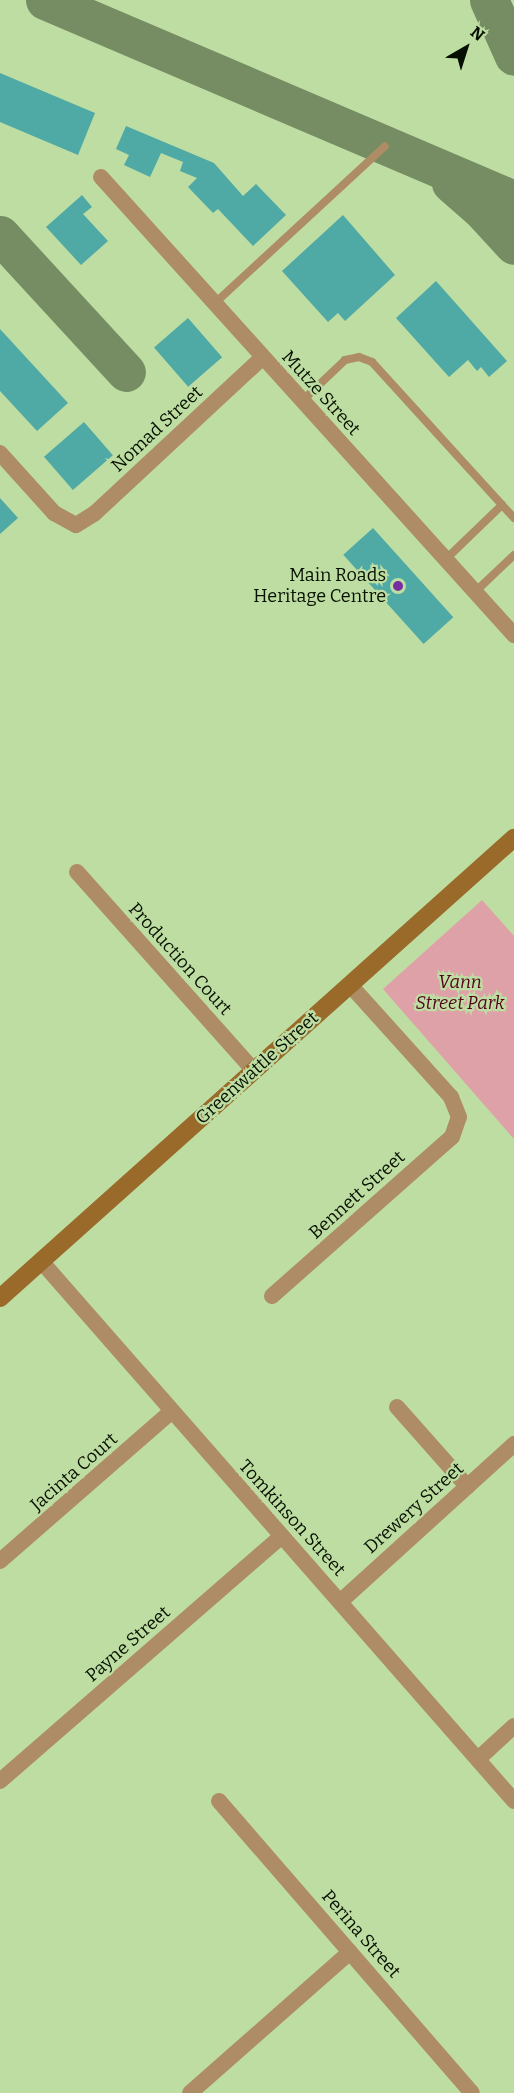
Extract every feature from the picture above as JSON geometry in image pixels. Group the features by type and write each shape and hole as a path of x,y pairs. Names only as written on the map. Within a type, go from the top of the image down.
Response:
{"street":[{"name":"Mutze Street","path":"100,177 514,635"},
{"name":"Nomad Street","path":"0,453 54,513 76,525 95,513 263,357"},
{"name":"Greenwattle Street","path":"0,1298 514,838"},
{"name":"Production Court","path":"77,872 254,1071"},
{"name":"Bennett Street","path":"272,1296 452,1137 459,1117 451,1097 350,985"},
{"name":"Tomkinson Street","path":"41,1261 514,1801"},
{"path":"397,1407 467,1486"},
{"name":"Jacinta Court","path":"0,1561 172,1411"},
{"name":"Drewery Street","path":"341,1601 514,1444"},
{"name":"Payne Street","path":"0,1781 281,1537"},
{"path":"478,1759 514,1726"},
{"name":"Perina Street","path":"219,1801 472,2093"},
{"path":"190,2093 350,1952"}],"lane":[{"path":"215,303 385,146"},
{"path":"302,401 345,360 359,357 372,362 514,518"},
{"path":"446,559 502,505"},
{"path":"476,592 514,555"}],"green space":[{"name":"Vann Street Park","path":"482,900 514,936 514,1139 383,989"}],"building":[{"path":"0,73 95,113 78,155 0,122"},
{"path":"126,126 214,163 243,196 256,184 286,215 253,246 218,209 213,213 188,187 197,178 180,171 183,162 161,153 150,177 124,165 129,155 116,149"},
{"path":"82,195 92,207 83,214 108,241 81,265 46,227"},
{"path":"343,215 395,275 345,321 338,313 328,322 282,271"},
{"path":"436,281 507,361 489,377 481,367 477,371 468,360 449,377 396,318"},
{"path":"188,318 222,357 188,387 154,348"},
{"path":"0,329 68,403 37,431 0,391"},
{"path":"84,422 113,455 73,490 44,457"},
{"path":"0,498 18,518 0,534"},
{"name":"Main Roads Heritage Centre","path":"373,528 453,617 424,644 343,555"}],"taxiway":[{"path":"45,0 514,200"},
{"path":"489,0 514,56"},
{"path":"451,183 480,208 514,245"},
{"path":"0,235 126,372"}],"place":[{"name":"Main Roads Heritage Centre","path":"398,586"}]}
